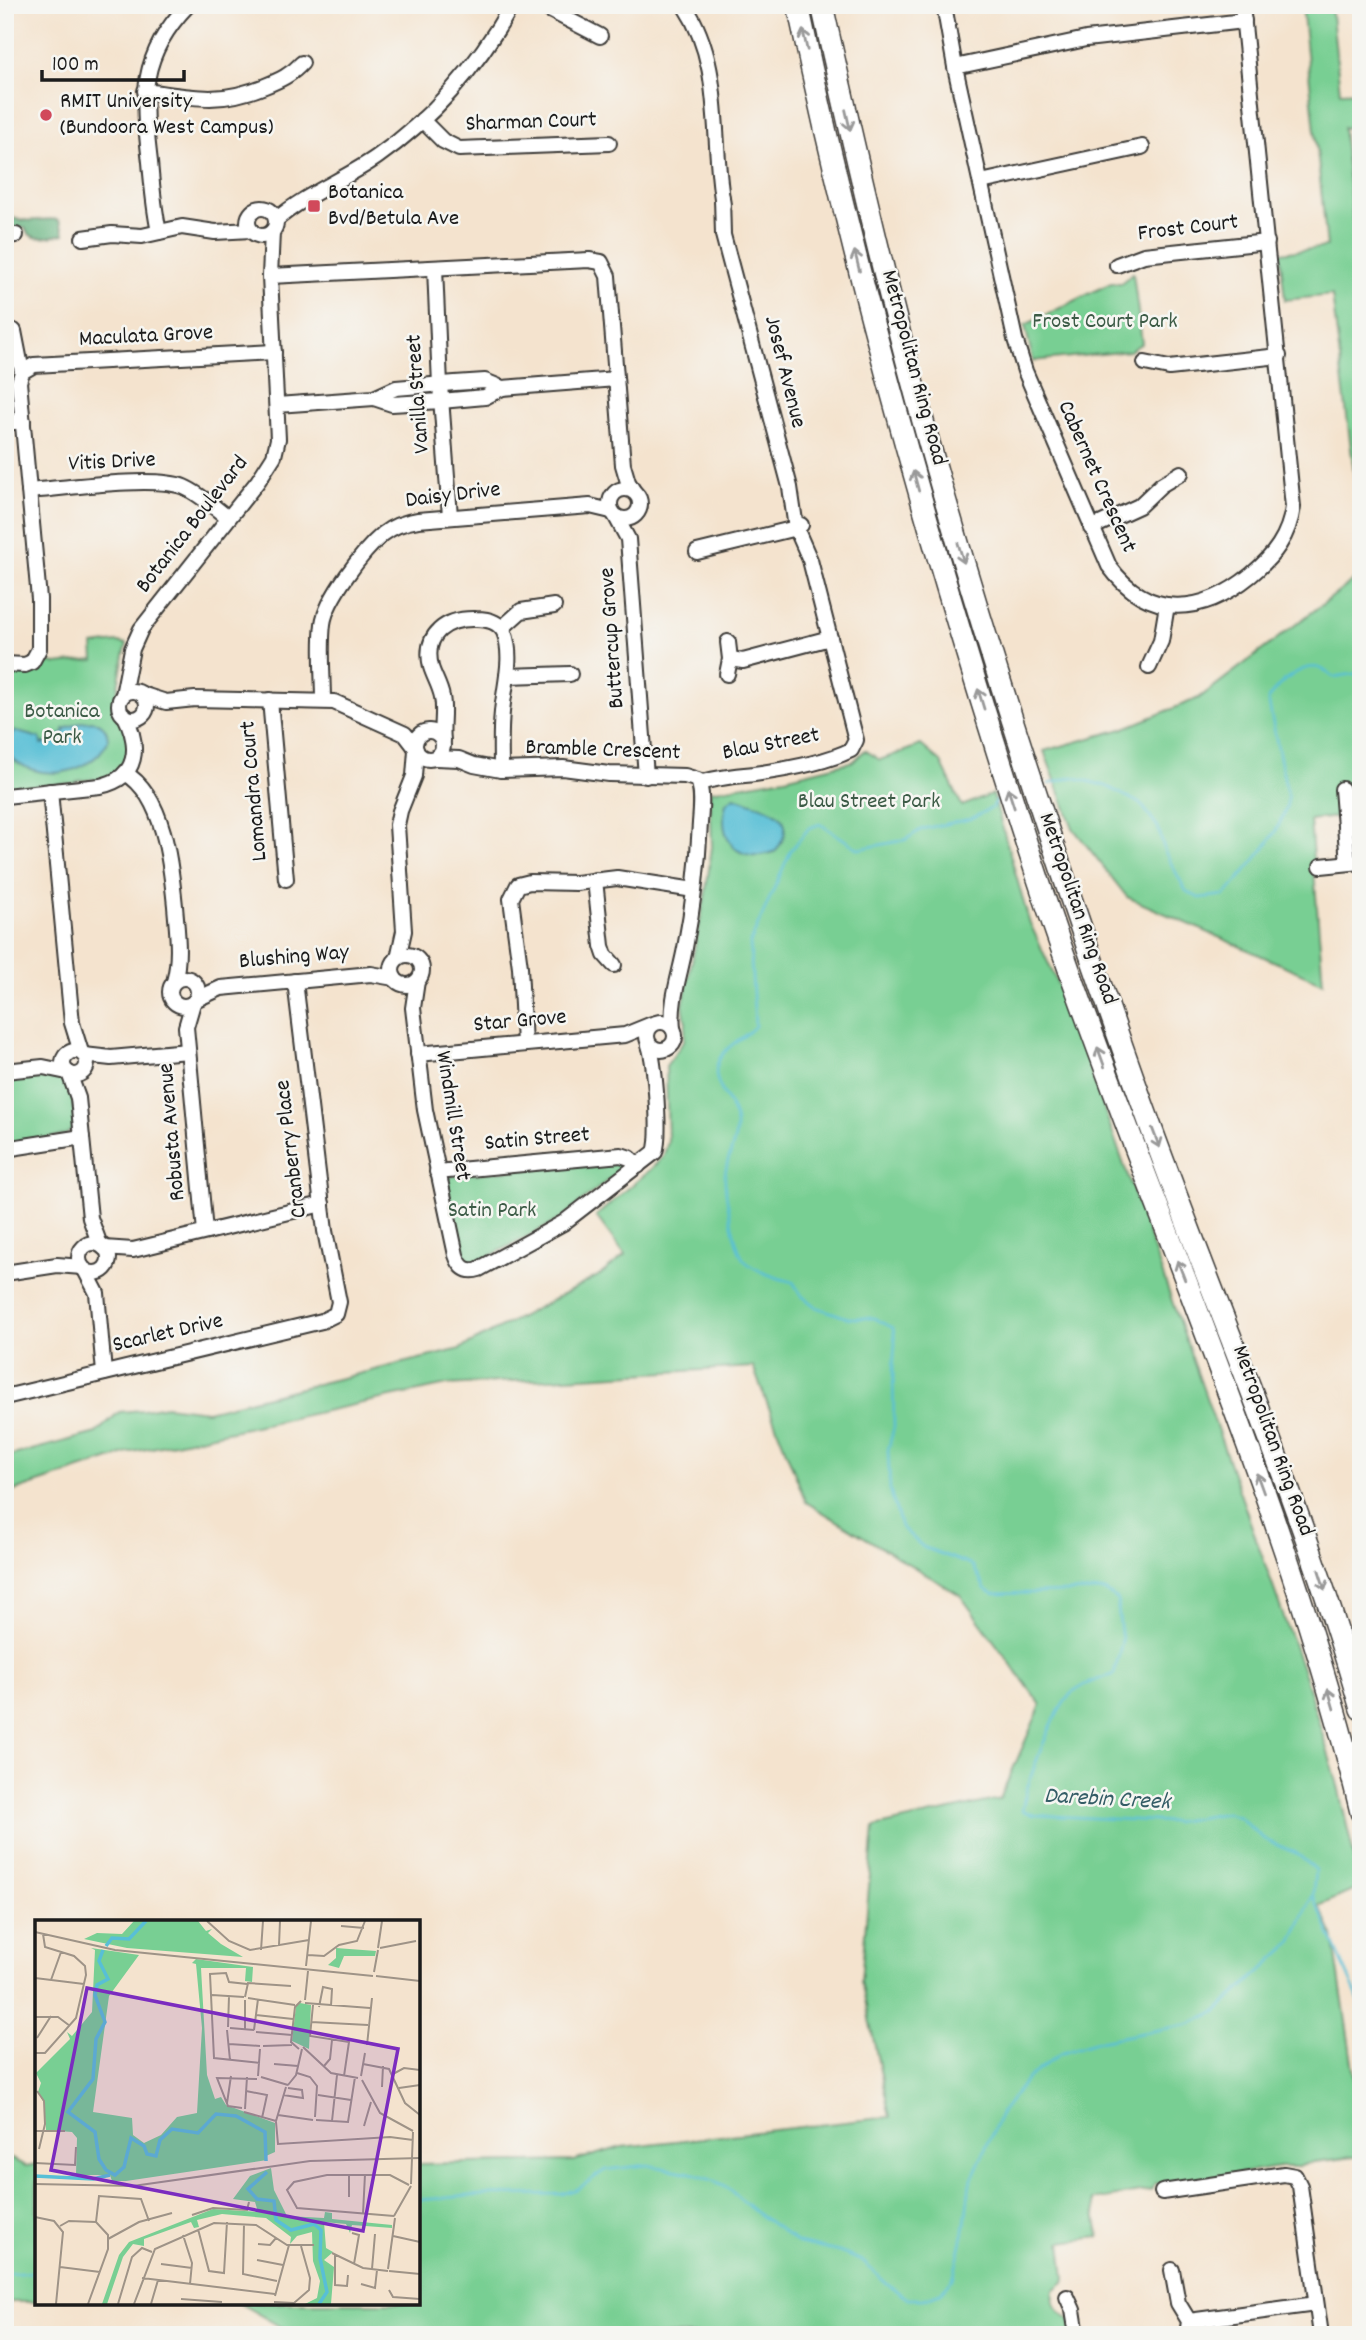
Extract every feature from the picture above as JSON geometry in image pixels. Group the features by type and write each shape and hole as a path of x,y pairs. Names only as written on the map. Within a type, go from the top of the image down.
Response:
{"highway":[{"name":"Metropolitan Ring Road","path":"798,5 835,176 892,394 934,546 1022,832 1065,960 1278,1532 1321,1662 1361,1812"},
{"name":"Metropolitan Ring Road","path":"822,5 884,274 940,481 1022,754 1137,1089 1250,1382 1317,1566 1361,1709"}],"street":[{"path":"159,232 144,118 145,91 154,54 188,5"},
{"path":"83,238 112,234 142,236 182,227 215,232 262,228 304,199 376,158 422,120 480,57 512,5"},
{"path":"540,5 600,36"},
{"name":"Josef Avenue","path":"684,5 700,35 709,61 722,197 733,269 790,486 798,505 797,526 806,537 856,740 851,750"},
{"name":"Cabernet Crescent","path":"944,5 955,66 1024,371 1102,554 1117,576 1136,593 1167,605 1197,605 1221,597 1257,570 1278,549 1291,518 1292,494 1279,356 1242,5"},
{"path":"955,66 1086,39 1244,21"},
{"path":"145,91 225,99 280,80 302,63"},
{"name":"Sharman Court","path":"422,120 443,141 459,149 609,144"},
{"path":"981,182 1142,147"},
{"path":"262,228 273,213 266,208 304,199"},
{"name":"Botanica Boulevard","path":"123,695 132,649 141,629 274,456 278,439 277,405 270,276 262,228"},
{"name":"Frost Court","path":"1117,265 1144,255 1266,242"},
{"path":"270,276 589,260 601,262 608,276 623,465 628,482 639,500 636,514 626,519 613,505"},
{"name":"Vanilla Street","path":"435,268 450,516"},
{"path":"5,664 28,664 38,654 38,599 19,382 22,372 14,331"},
{"name":"Maculata Grove","path":"22,372 34,365 274,352"},
{"path":"1145,363 1170,368 1279,356"},
{"path":"374,398 396,405 485,397 502,388 616,379"},
{"path":"277,405 374,398 396,388 485,381 502,388"},
{"path":"5,423 23,421"},
{"path":"613,505 623,465"},
{"path":"1091,528 1139,506 1161,485 1181,473"},
{"name":"Vitis Drive","path":"29,491 150,482 171,483 193,491 228,518"},
{"path":"613,505 622,489 634,492"},
{"name":"Daisy Drive","path":"323,701 323,623 329,604 336,591 376,541 393,527 418,520 450,516 613,505"},
{"name":"Buttercup Grove","path":"613,505 628,539 646,776"},
{"name":"Buttercup Grove","path":"628,539 636,514"},
{"path":"696,552 797,526"},
{"path":"1149,667 1161,640 1167,605"},
{"path":"502,628 521,611 554,606"},
{"path":"414,776 442,752 441,695 430,658 430,643 436,631 449,624 476,619 495,623 502,628 507,648 501,771"},
{"path":"730,659 743,661 830,638"},
{"path":"727,674 730,659 728,642"},
{"path":"5,796 107,785 125,773 135,753 136,716 146,701 128,673"},
{"path":"507,676 570,674"},
{"path":"136,716 119,706 123,695 130,691 166,702 323,701 343,705 405,734 424,759 434,759"},
{"name":"Lomandra Court","path":"270,700 286,879"},
{"path":"136,716 166,702"},
{"path":"404,931 392,969 396,980 405,985 417,981 421,968 404,931 397,825 414,776 417,738 442,714"},
{"path":"405,734 436,732 443,742"},
{"name":"Bramble Crescent","path":"443,742 459,759"},
{"name":"Blau Street","path":"699,783 783,769 851,750"},
{"name":"Bramble Crescent","path":"434,759 459,759 501,771 563,768 609,774 690,776 699,783 700,825 694,890 686,947 675,993 672,1017 674,1029"},
{"path":"125,773 141,784 160,821 168,847 179,954 170,990 172,1000 184,1006 195,1001 198,991 179,954"},
{"path":"1321,866 1354,863 1342,789"},
{"path":"50,791 90,1218 97,1254 97,1293 104,1373"},
{"path":"524,1044 520,967 513,925 512,894 518,885 617,878 694,890"},
{"path":"596,880 602,946 605,955 614,965"},
{"path":"397,959 406,955 414,957"},
{"name":"Blushing Way","path":"371,974 397,959"},
{"name":"Blushing Way","path":"195,1001 221,988 371,974 396,980"},
{"path":"174,982 181,977 191,979"},
{"name":"Blushing Way","path":"191,979 221,988"},
{"name":"Windmill Street","path":"396,980 413,1008"},
{"name":"Cranberry Place","path":"295,981 328,1252 339,1301 338,1311"},
{"name":"Windmill Street","path":"417,981 413,1008 429,1138 458,1263 464,1269 479,1269 557,1227 638,1166"},
{"name":"Bramble Crescent","path":"653,1023 675,993"},
{"name":"Robusta Avenue","path":"186,1027 195,1001"},
{"name":"Robusta Avenue","path":"176,1003 186,1027 205,1232"},
{"path":"638,1166 655,1152 658,1142 654,1070 646,1035 653,1023 663,1021 674,1029 675,1039 654,1070"},
{"name":"Star Grove","path":"418,1054 625,1035 653,1023"},
{"name":"Star Grove","path":"625,1035 649,1044"},
{"path":"649,1044 657,1050 666,1050"},
{"path":"5,1071 188,1051"},
{"path":"5,1149 82,1137"},
{"name":"Satin Street","path":"437,1172 621,1155 630,1158 638,1166"},
{"path":"97,1293 79,1258 133,1250 322,1204"},
{"path":"5,1273 57,1265 97,1254"},
{"path":"57,1265 95,1273 97,1254"},
{"name":"Scarlet Drive","path":"5,1397 322,1321 338,1311"},
{"path":"1162,2192 1284,2174 1295,2176 1300,2186 1321,2335"},
{"path":"1172,2270 1178,2303 1188,2328 1316,2304"},
{"path":"1067,2297 1073,2310 1077,2335"}],"green space":[{"path":"1302,5 1331,5 1340,92 1361,91 1361,126 1343,128 1361,298 1361,530 1332,295 1285,300 1280,253 1327,247"},
{"path":"5,215 21,220 59,220 64,234 32,236 25,228 5,227"},
{"name":"Frost Court Park","path":"1133,273 1142,343 1130,351 1033,361 1025,325 1111,283 1121,283"},
{"path":"1361,575 1361,785 1336,790 1338,817 1310,820 1323,983 1127,897 1073,828 1044,751 1122,729 1199,698"},
{"name":"Botanica Park","path":"118,642 127,644 116,704 128,740 129,749 123,765 96,782 94,779 5,788 5,668 40,661 56,664 94,660 93,645"},
{"name":"Blau Street Park","path":"921,745 941,762 962,806 993,794 1029,921 1067,1004 1305,1677 1337,1782 1361,1887 1319,1906 1333,1935 1361,2122 1361,2156 1179,2183 1155,2184 1152,2190 1093,2200 1099,2237 1061,2242 1065,2278 1054,2290 1054,2300 1059,2311 1070,2319 1072,2335 295,2335 242,2305 420,2305 420,2164 573,2161 622,2147 890,2117 861,1981 874,1827 1000,1799 1041,1705 960,1595 806,1502 753,1367 447,1385 128,1453 5,1494 5,1457 96,1433 119,1412 166,1406 207,1411 460,1349 600,1275 625,1255 596,1216 663,1157 668,1142 666,1066 684,1041 686,1023 683,1005 705,897 712,847 710,791 785,778 854,761 865,750 880,760"},
{"path":"49,1071 65,1080 69,1086 74,1100 75,1127 65,1135 5,1144 5,1075"},
{"name":"Satin Park","path":"623,1159 628,1164 559,1220 477,1263 464,1259 446,1184 451,1176"},
{"path":"5,2156 26,2166 35,2164 35,2302 5,2302"}],"water":[{"path":"93,721 105,728 108,741 100,753 76,769 47,773 32,770 19,764 8,754 9,741 14,731 40,738 41,744 57,738 64,729"},
{"path":"734,797 767,808 782,819 785,828 776,851 751,855 733,846 725,828 724,816 726,803"}],"waterway":[{"name":"Darebin Creek","path":"1049,784 1072,777 1106,786 1141,804 1158,827 1165,852 1186,891 1199,898 1225,895 1272,837 1285,811 1288,798 1268,699 1283,682 1297,672 1312,667 1325,670 1333,677 1361,673"},
{"name":"Darebin Creek","path":"420,2200 483,2195 562,2194 578,2189 605,2170 647,2165 696,2174 724,2185 798,2243 839,2252 862,2261 908,2299 924,2299 940,2293 953,2279 964,2231 970,2183 1002,2111 1028,2078 1060,2054 1099,2041 1190,2024 1217,2011 1291,1943 1313,1895 1315,1869 1296,1853 1265,1840 1239,1817 1226,1813 1174,1822 1034,1815 1022,1810 1042,1747 1066,1700 1083,1686 1114,1674 1122,1641 1117,1600 1105,1591 994,1594 985,1589 973,1566 923,1547 901,1527 890,1490 888,1450 894,1427 893,1328 874,1318 848,1318 816,1307 802,1296 793,1282 767,1274 748,1264 737,1244 725,1183 736,1126 732,1110 718,1082 717,1066 727,1049 755,1026 750,943 791,850 809,828 820,824 859,849 905,840 922,829 970,819 992,808 997,800"},
{"path":"1313,1895 1361,2005"},
{"name":"Darebin Creek","path":"5,2274 35,2272"}],"place":[{"name":"RMIT University (Bundoora West Campus)","path":"46,115"},
{"name":"Botanica Bvd/Betula Ave","path":"314,206"}]}
